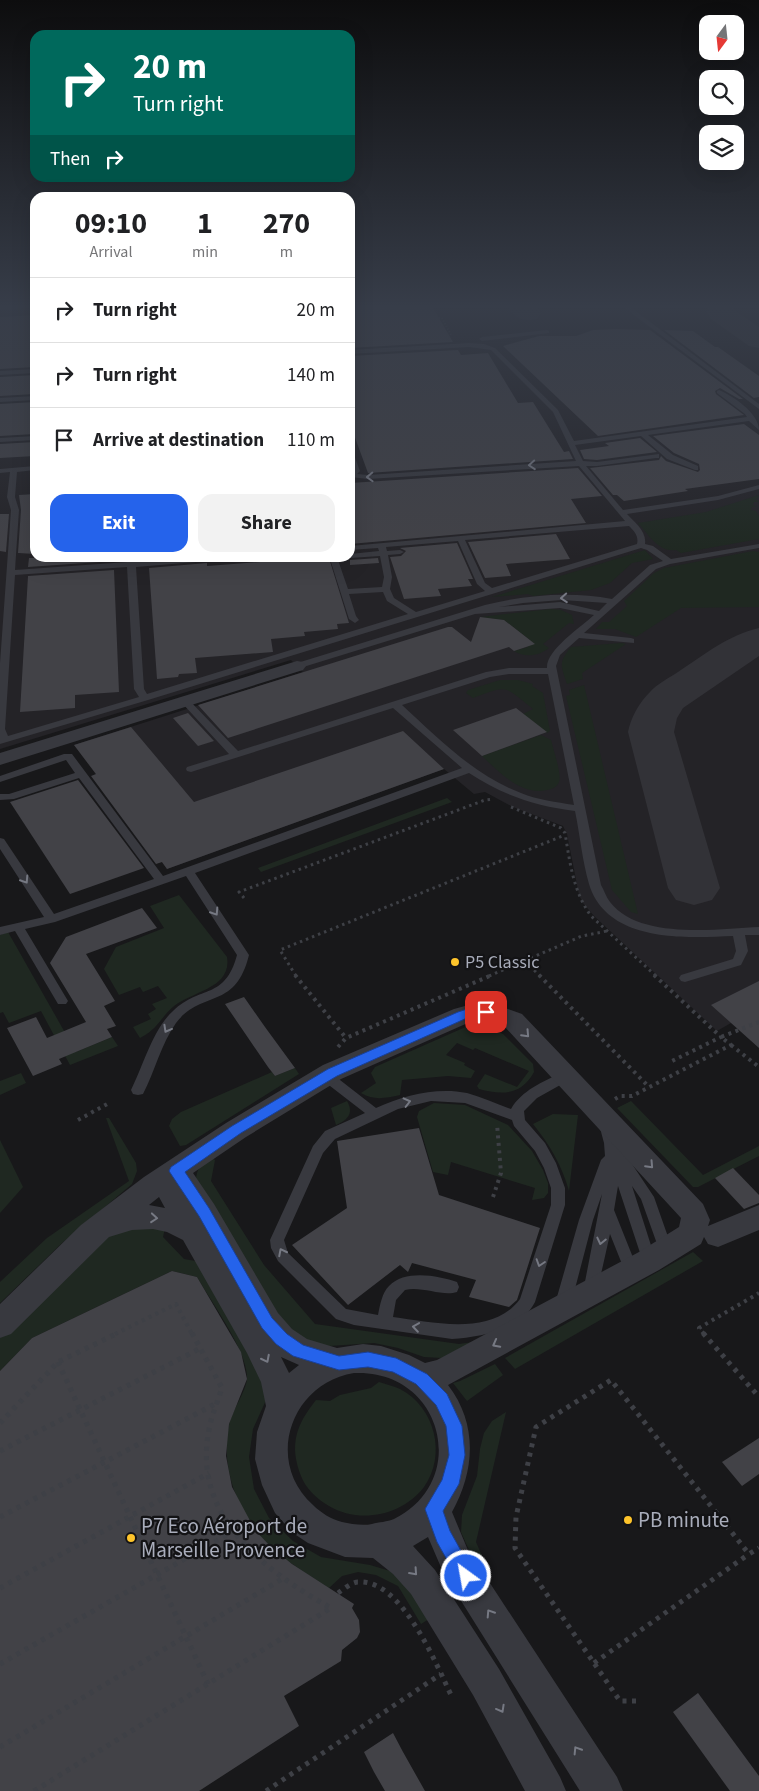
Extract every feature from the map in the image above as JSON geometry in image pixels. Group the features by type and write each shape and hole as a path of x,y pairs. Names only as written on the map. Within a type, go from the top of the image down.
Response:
{"street":[{"path":"0,758 62,748 185,701 297,666"},
{"path":"0,1324 92,1234 154,1185 236,1130 326,1076 463,1015 473,1012 501,1014 513,1020 566,1076 609,1102 693,1212 696,1220 691,1235 649,1260 443,1373 422,1379"},
{"path":"170,1175 193,1231 258,1343 277,1381 282,1405"},
{"path":"170,1175 204,1212 267,1323 276,1334 298,1351 339,1363"},
{"path":"92,1234 115,1223 136,1217 173,1220 193,1231"},
{"path":"718,1235 759,1217"},
{"path":"368,1360 396,1365 422,1379 442,1400 454,1426 457,1455 450,1484 434,1509 409,1528 377,1539 344,1539 313,1528 288,1507 273,1480 268,1450 273,1420 294,1388 311,1375 339,1363 368,1360"},
{"path":"434,1509 443,1536 455,1560 604,1791"},
{"path":"377,1539 405,1562 428,1590 482,1674 546,1791"}],"lane":[{"path":"534,390 556,411 581,464 641,535 641,545"},
{"path":"735,390 759,408"},
{"path":"719,392 748,413 750,419 759,428"},
{"path":"0,400 30,398"},
{"path":"572,442 750,419"},
{"path":"642,433 670,457 695,468"},
{"path":"0,440 30,438"},
{"path":"355,475 368,477 601,463 656,456"},
{"path":"0,471 30,468"},
{"path":"14,470 11,497 14,510 11,573 4,595 2,737 145,698 641,545 650,548 669,562"},
{"path":"622,512 718,498 759,487"},
{"path":"355,555 383,549 480,536 632,523"},
{"path":"461,539 481,584 492,592"},
{"path":"759,546 669,562 653,567 576,635 552,660 551,671 599,897 607,908 621,920 642,928 666,932 759,931"},
{"path":"355,548 450,548"},
{"path":"383,549 388,580 386,589 392,601 415,615"},
{"path":"0,557 12,556"},
{"path":"11,573 122,562"},
{"path":"132,562 138,689 145,698"},
{"path":"335,562 352,617 355,620"},
{"path":"344,592 386,589"},
{"path":"297,666 499,604 567,597 597,598 613,602"},
{"path":"474,611 560,605 572,606 599,614"},
{"path":"576,635 631,640"},
{"path":"191,769 489,674 509,671 551,671"},
{"path":"185,701 236,754"},
{"path":"395,704 469,769 515,794 540,803 580,810"},
{"path":"0,779 62,748 161,881"},
{"path":"0,931 51,919 469,769"},
{"path":"0,797 10,797 82,774"},
{"path":"0,841 51,919"},
{"path":"138,1090 169,1024 177,1014 187,1007 221,992 230,984 242,962 243,954 188,871"},
{"path":"18,927 62,1001"},
{"path":"685,978 737,962 742,957 743,952 738,931"},
{"path":"326,1076 374,1114"},
{"path":"516,1116 521,1102 566,1076"},
{"path":"431,1096 466,1098 516,1116 552,1167 558,1188 558,1205 527,1302 518,1313 482,1329 467,1332 452,1332 342,1314 282,1257 277,1240 323,1142 330,1135 374,1114 395,1105 431,1096"},
{"path":"609,1102 612,1146 649,1260"},
{"path":"589,1293 608,1211 612,1146"},
{"path":"561,1309 586,1220 612,1146"},
{"path":"608,1211 649,1260"},
{"path":"384,1322 389,1298 402,1284 412,1282 452,1286"}],"path":[{"path":"244,898 239,892 485,800 494,799 502,803"},
{"path":"509,806 554,823 561,828 565,836 577,894 581,904 721,1037 759,1067"},
{"path":"565,836 280,950 299,981 346,1038 582,936 607,930"},
{"path":"524,961 648,1087"},
{"path":"672,1061 721,1037 759,1022"},
{"path":"609,1102 632,1096 731,1045"},
{"path":"78,1120 109,1103"},
{"path":"493,1197 501,1174 496,1109"},
{"path":"759,1293 699,1328 759,1397"},
{"path":"0,1423 58,1362 176,1304 222,1388 209,1426 206,1450 214,1498 232,1532 247,1550 282,1579 313,1599 332,1608 34,1791"},
{"path":"0,1451 201,1348"},
{"path":"58,1362 208,1684"},
{"path":"636,1701 620,1701 515,1548 516,1517 536,1427 612,1380 749,1554"},
{"path":"0,1517 215,1404"},
{"path":"0,1588 209,1473"},
{"path":"0,1664 232,1532"},
{"path":"594,1663 759,1548"},
{"path":"0,1748 282,1579"},
{"path":"338,1594 348,1584 360,1580 374,1583 384,1588 396,1599 428,1648 452,1697"},
{"path":"266,1791 441,1674"}],"shaded area":[{"path":"0,390 30,390 30,562 355,562 355,390 759,390 759,1017 731,1023 717,1031 594,916 583,903 579,895 567,834 563,826 513,807 485,792 474,794 444,769 167,869 74,745 303,672 291,660 0,749"},
{"path":"759,495 756,500 759,502 754,502 753,505 757,507 752,507 751,510 756,511 759,516 759,539 681,553 659,546 638,523 706,512"},
{"path":"645,550 653,559 632,563 610,583 591,590 533,596 528,594 492,597"},
{"path":"753,551 759,552 759,607 681,608 636,637 615,629 596,629 602,622 609,622 627,606 624,601 654,573 664,568"},
{"path":"551,609 561,610 572,615 574,624 569,623 543,644 549,648 541,653 532,655 523,655 514,651 528,647 530,640 504,620 480,617"},
{"path":"626,644 582,673 583,679 567,684 562,661 571,647"},
{"path":"500,680 518,680 533,684 532,686 543,693 550,731 547,733 523,714 533,709 510,692 500,689 473,698 466,693 468,690"},
{"path":"584,685 638,914 631,912 612,890 566,696 570,695 569,690"},
{"path":"541,735 551,740 560,778 556,786 551,789 537,791 519,786 503,775 482,756"},
{"path":"447,798 452,802 261,872 258,868"},
{"path":"179,895 227,957 227,967 224,976 217,982 174,1006 151,1031 140,1038 133,1027 151,1019 148,1014 156,1009 152,1004 167,998 158,986 143,992 140,987 119,995 104,969 116,947 164,928 150,906"},
{"path":"8,932 76,1052 112,1037 118,1046 70,1065 41,1011 9,1023 3,1012 0,1013 0,935"},
{"path":"470,1025 482,1025 503,1034 533,1064 534,1072 523,1086 517,1090 503,1093 479,1089 477,1086 485,1074 517,1087 529,1071 475,1048 473,1050 457,1043 446,1055 465,1063 464,1065 475,1071 471,1078 448,1076 402,1080 400,1095 385,1098 371,1097 361,1093 376,1083 371,1073 375,1067"},
{"path":"295,1068 299,1074 186,1145 180,1146 169,1126 172,1119 181,1112 272,1072 275,1076"},
{"path":"21,1073 26,1083 0,1095 0,1081"},
{"path":"347,1101 350,1109 349,1116 336,1125 331,1108"},
{"path":"631,1101 703,1175 759,1146 759,1156 698,1187 693,1187 617,1108"},
{"path":"434,1103 465,1105 508,1125 532,1151 543,1170 548,1183 548,1193 544,1198 532,1200 535,1188 451,1162 448,1175 433,1172 417,1117 419,1111"},
{"path":"553,1114 578,1115 569,1191 555,1156 533,1124"},
{"path":"106,1118 109,1118 136,1163 137,1171 132,1184 62,1243 0,1303 0,1282 47,1238 129,1181"},
{"path":"0,1140 23,1187 0,1213"},
{"path":"211,1157 215,1160 211,1181 264,1265 315,1324 459,1344 473,1342 442,1358 424,1357 398,1348 374,1343 317,1345 288,1330 196,1181 200,1167"},
{"path":"137,1224 165,1228 163,1237 184,1259 201,1262 264,1364 267,1398 253,1429 249,1457 254,1489 269,1518 293,1541 321,1557 370,1565 390,1571 412,1590 429,1619 421,1624 398,1586 376,1575 358,1572 342,1576 329,1588 277,1552 259,1534 249,1520 234,1490 227,1458 229,1425 246,1384 246,1368 235,1341 197,1277 172,1271 32,1338 0,1371 0,1338 113,1232"},
{"path":"693,1252 703,1261 515,1369 505,1358"},
{"path":"495,1364 503,1375 467,1401 453,1383"},
{"path":"379,1382 400,1389 422,1407 434,1433 435,1461 424,1487 404,1505 392,1511 379,1514 353,1515 329,1506 316,1497 306,1485 297,1465 295,1455 296,1436 309,1409 316,1400 330,1401 340,1395 371,1388"},
{"path":"506,1412 476,1542 482,1556 473,1559 461,1532 462,1515 477,1476 484,1433 492,1421"}],"building":[{"path":"0,390 30,390 30,394 0,396"},
{"path":"355,390 510,390 518,403 533,402 564,452 569,451 573,459 368,473 355,438"},
{"path":"549,390 717,390 715,391 716,394 744,415 598,436"},
{"path":"723,390 730,390 743,399 739,399"},
{"path":"743,390 759,390 759,397 754,398"},
{"path":"30,402 30,434 0,436 0,404"},
{"path":"744,424 759,435 759,479 685,489 688,491 624,501 617,495 613,495 590,468 659,460 661,456 666,461 698,472 700,470 699,464 674,453 653,436"},
{"path":"640,438 657,452 597,460 584,459 580,450 609,446 605,443"},
{"path":"30,442 30,456 0,458 0,444"},
{"path":"578,468 602,496 571,499 586,523 355,544 355,483"},
{"path":"30,494 30,554 18,553 21,510 19,495"},
{"path":"0,514 9,514 6,552 0,551"},
{"path":"556,534 570,559 506,564 511,576 485,578 468,542"},
{"path":"457,543 473,579 468,579 472,586 438,589 441,596 404,599 390,557 401,556 406,551 400,548 388,549"},
{"path":"29,558 30,562 100,562 28,567"},
{"path":"378,558 379,563 350,565 350,562 355,562 355,560"},
{"path":"260,562 330,562 349,623 337,624 338,629 304,632 305,636 271,639 273,652 195,658 197,673 179,674 178,677 157,679 149,568 207,563 207,566"},
{"path":"114,570 119,692 75,695 75,708 20,712 28,576"},
{"path":"480,617 504,620 535,644 514,651 509,647 228,738 198,705 448,627 452,627 471,642"},
{"path":"516,708 547,732 482,756 453,730"},
{"path":"188,713 214,741 198,746 173,718"},
{"path":"131,727 194,802 403,731 444,769 167,869 162,862 156,864 91,776 96,774 74,745"},
{"path":"78,780 144,868 70,894 10,802"},
{"path":"142,908 157,928 86,954 115,1001 104,1006 116,1026 107,1029 112,1037 59,1059 62,1064 33,1076 7,1028 36,1017 47,1038 86,1022 50,963 66,937"},
{"path":"759,981 759,1048 711,1005"},
{"path":"244,997 295,1068 275,1076 268,1067 225,1004"},
{"path":"419,1128 439,1195 540,1228 517,1300 509,1307 469,1297 476,1280 412,1263 408,1272 400,1265 348,1305 292,1245 347,1208 337,1141"},
{"path":"733,1168 759,1195 759,1203 744,1209 715,1178"},
{"name":"P7 Eco Aéroport de Marseille Provence","path":"172,1271 197,1277 241,1352 247,1379 229,1424 226,1456 232,1487 255,1530 271,1547 292,1564 354,1604 352,1608 359,1620 360,1632 357,1638 342,1650 341,1661 284,1696 299,1726 199,1791 0,1791 0,1371 32,1338"},
{"path":"759,1438 759,1474 742,1486 722,1462"},
{"path":"698,1693 759,1776 759,1791 730,1791 673,1712"},
{"path":"393,1733 425,1791 385,1791 374,1772 364,1752"}],"taxiway":[{"path":"694,888 651,732 653,722 667,699 742,648 759,640"}],"place":[{"name":"P5 Classic","path":"455,962"},
{"name":"PB minute","path":"628,1520"},
{"name":"P7 Eco Aéroport de Marseille Provence","path":"131,1538"}],"route":[{"path":"466,1576 455,1560 443,1536 434,1509 450,1484 457,1455 454,1426 442,1400 422,1379 396,1365 368,1360 339,1363 298,1351 281,1339 267,1323 204,1212 176,1171 236,1130 332,1072 463,1015 473,1012 486,1012"}]}
